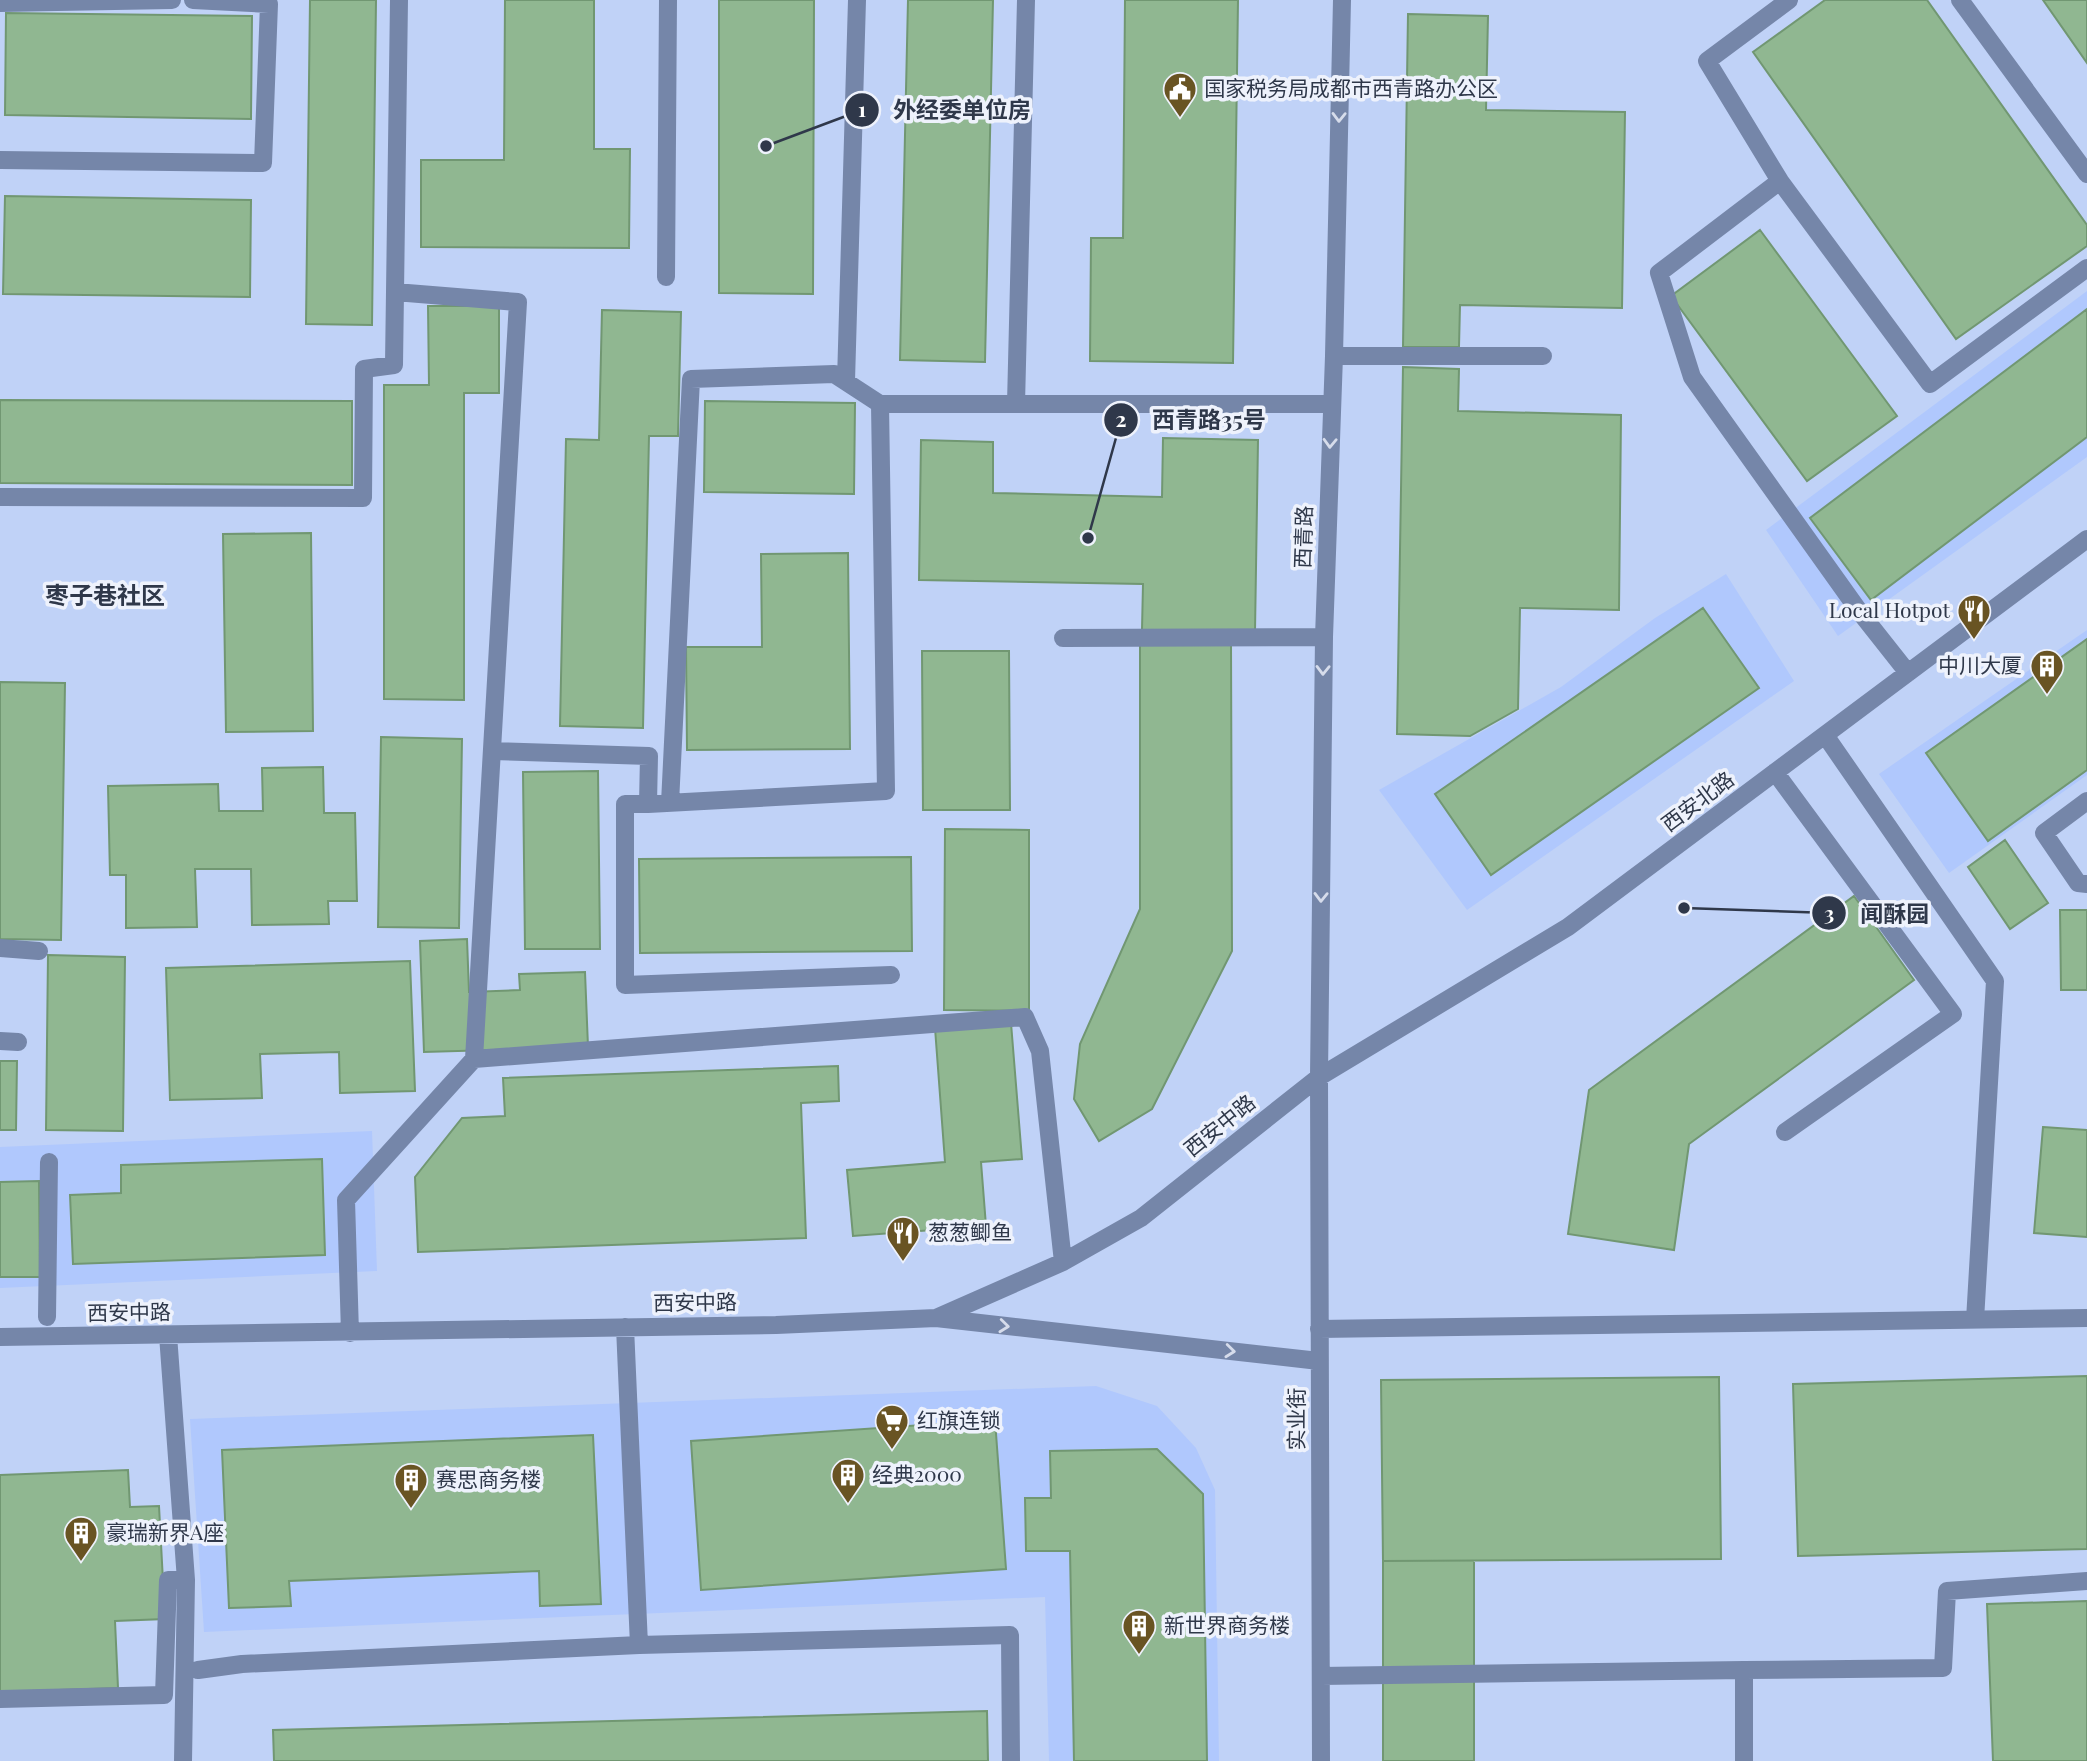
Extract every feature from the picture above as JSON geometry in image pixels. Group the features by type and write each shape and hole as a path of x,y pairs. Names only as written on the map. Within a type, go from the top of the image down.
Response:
{"street":[{"path":"0,3 172,0"},
{"path":"0,160 263,163 269,4 193,0"},
{"path":"0,498 363,498 364,369 394,365 399,0"},
{"path":"666,277 668,0"},
{"path":"846,381 857,0"},
{"path":"1016,404 1026,0"},
{"name":"西青路","path":"1319,1077 1324,637 1342,0"},
{"path":"1788,0 1707,61 1780,181 1930,384 2087,268"},
{"path":"1961,0 2087,174"},
{"path":"1780,181 1660,272 1692,377 1860,611 1908,673"},
{"path":"350,1333 346,1200 474,1059 518,302 395,292"},
{"path":"1334,356 1543,356"},
{"path":"670,803 691,379 834,374 880,404 1332,404"},
{"path":"880,404 886,791 625,804 625,985 891,975"},
{"name":"西安北路","path":"1319,1077 1568,927 2087,539"},
{"path":"1063,638 1324,637"},
{"path":"1825,735 1995,981 1975,1320"},
{"path":"492,751 649,757 648,804"},
{"path":"1775,772 1953,1014 1785,1132"},
{"path":"2087,802 2044,833 2078,883 2087,884"},
{"path":"0,948 39,951"},
{"path":"474,1059 1025,1017 1040,1051 1063,1262"},
{"name":"西安中路","path":"0,1337 350,1333 936,1318 1063,1262 1141,1218 1319,1077"},
{"name":"实业街","path":"1319,1077 1321,1761"},
{"path":"47,1317 49,1162"},
{"path":"936,1318 1319,1362"},
{"path":"1319,1329 2087,1318"},
{"path":"625,1327 639,1645"},
{"path":"168,1335 187,1580 183,1761"},
{"path":"0,1699 164,1695 168,1580 187,1580"},
{"path":"1321,1676 1943,1668 1947,1591 2087,1581"},
{"path":"198,1670 242,1664 639,1645 1010,1636 1011,1761"},
{"path":"1744,1670 1744,1761"}],"shaded area":[{"path":"2087,291 2087,457 1838,636 1766,530"},
{"path":"1726,574 1794,681 1467,910 1379,790 1561,687 1655,618"},
{"name":"中川大厦","path":"2087,630 2087,775 1949,873 1879,774"},
{"path":"372,1131 377,1271 0,1288 0,1147"},
{"path":"1096,1386 1157,1406 1196,1448 1215,1490 1219,1761 1049,1761 1045,1597 204,1632 190,1419"}],"building":[{"path":"310,0 376,0 372,325 306,324"},
{"path":"505,0 594,0 594,149 630,149 629,248 421,247 421,160 504,160"},
{"path":"719,0 814,0 813,294 719,293"},
{"path":"908,0 993,0 985,362 900,360"},
{"name":"国家税务局成都市西青路办公区","path":"1125,0 1238,0 1233,363 1090,361 1091,238 1123,238"},
{"path":"1825,0 1927,0 2087,225 2087,246 1956,339 1753,52"},
{"path":"2043,0 2087,0 2087,63"},
{"path":"6,13 252,16 251,119 5,115"},
{"path":"1408,14 1488,16 1486,110 1625,112 1622,308 1460,305 1459,347 1403,347"},
{"path":"5,196 251,200 250,297 3,294"},
{"path":"1760,230 1897,416 1807,481 1671,296"},
{"path":"428,306 499,306 499,393 464,393 464,700 384,699 384,385 429,385"},
{"path":"2087,309 2087,437 1871,600 1810,518"},
{"path":"602,310 681,312 678,436 649,436 643,728 560,726 566,439 599,440"},
{"path":"1403,367 1459,369 1458,411 1621,415 1619,610 1520,608 1518,709 1470,736 1397,734"},
{"path":"0,400 352,401 352,485 0,483"},
{"path":"705,401 855,403 854,494 704,492"},
{"path":"1163,438 1258,440 1255,632 1142,630 1143,584 919,580 921,440 993,442 993,493 1162,497"},
{"path":"311,533 313,731 226,732 223,534"},
{"path":"848,553 850,749 687,750 686,647 762,647 761,554"},
{"path":"1703,608 1759,688 1491,875 1435,794"},
{"name":"中川大厦","path":"2087,639 2087,770 1988,841 1926,753"},
{"path":"1140,644 1231,644 1232,951 1152,1109 1099,1141 1074,1099 1080,1044 1140,909"},
{"path":"922,651 1009,651 1010,810 923,810"},
{"path":"0,682 65,683 61,940 0,939"},
{"path":"381,737 462,739 459,928 378,927"},
{"path":"323,767 324,813 355,813 357,901 328,901 329,924 252,925 251,869 195,869 197,927 126,928 126,875 110,875 108,786 218,784 219,811 263,811 262,768"},
{"path":"598,771 600,949 525,949 523,772"},
{"path":"945,829 1029,830 1029,1011 944,1010"},
{"path":"2005,840 2048,903 2010,929 1968,867"},
{"path":"911,857 912,951 640,953 639,859"},
{"path":"1854,896 1914,980 1689,1144 1674,1250 1568,1234 1589,1090"},
{"path":"2060,910 2087,910 2087,990 2061,990"},
{"path":"467,939 469,992 520,990 519,974 585,972 588,1047 424,1052 420,941"},
{"path":"48,955 125,957 123,1131 46,1130"},
{"path":"410,961 415,1091 340,1093 339,1052 260,1054 262,1098 170,1100 166,968"},
{"path":"1011,1023 1022,1159 981,1162 986,1226 853,1236 847,1170 945,1162 935,1028"},
{"path":"0,1061 17,1061 16,1130 0,1130"},
{"path":"838,1066 839,1101 801,1103 806,1238 418,1252 415,1177 462,1118 505,1116 503,1078"},
{"path":"2043,1127 2087,1130 2087,1237 2034,1233"},
{"path":"322,1159 325,1255 73,1264 70,1195 121,1193 121,1165"},
{"path":"39,1181 40,1277 0,1277 0,1182"},
{"path":"2087,1376 2087,1549 1798,1556 1793,1384"},
{"path":"1719,1377 1721,1559 1383,1561 1381,1380"},
{"name":"经典2000","path":"995,1420 1006,1569 701,1590 691,1441"},
{"name":"赛思商务楼","path":"593,1435 601,1604 540,1606 539,1571 289,1581 291,1606 229,1608 222,1450"},
{"name":"新世界商务楼","path":"1157,1449 1203,1494 1207,1761 1074,1761 1070,1551 1026,1551 1025,1498 1051,1498 1050,1451"},
{"name":"豪瑞新界A座","path":"128,1470 130,1507 159,1506 165,1619 115,1621 118,1688 0,1692 0,1475"},
{"path":"1383,1561 1474,1561 1474,1761 1383,1761"},
{"path":"2087,1601 2087,1761 1993,1761 1987,1604"},
{"path":"987,1711 988,1761 274,1761 273,1730"}],"place":[{"name":"国家税务局成都市西青路办公区","path":"1180,119"},
{"name":"外经委单位房","path":"766,146"},
{"name":"西青路35号","path":"1088,538"},
{"name":"Local Hotpot","path":"1974,641"},
{"name":"中川大厦","path":"2047,696"},
{"name":"闻酥园","path":"1684,908"},
{"name":"葱葱鲫鱼","path":"903,1263"},
{"name":"红旗连锁","path":"892,1451"},
{"name":"经典2000","path":"848,1505"},
{"name":"赛思商务楼","path":"411,1510"},
{"name":"豪瑞新界A座","path":"81,1563"},
{"name":"新世界商务楼","path":"1139,1656"}],"district":[{"name":"枣子巷社区","path":"105,596"}]}
